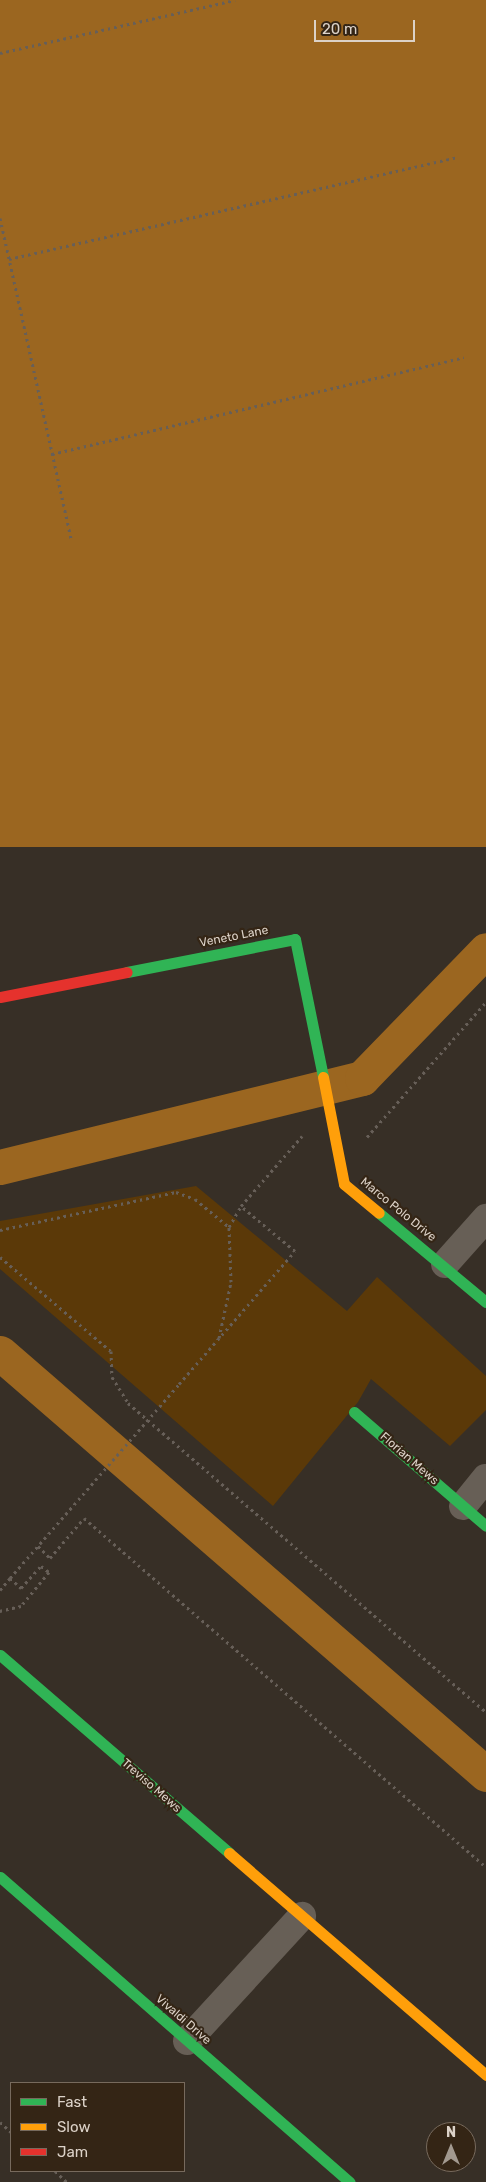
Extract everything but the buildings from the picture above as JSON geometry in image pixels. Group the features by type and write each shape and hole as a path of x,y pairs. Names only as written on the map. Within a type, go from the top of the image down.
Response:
{"street":[{"name":"Veneto Lane","path":"0,997 295,939 334,1122"},
{"name":"Marco Polo Drive","path":"334,1122 344,1184 445,1264 486,1302"},
{"path":"445,1264 486,1218"},
{"name":"Florian Mews","path":"354,1412 486,1526"},
{"path":"463,1506 486,1478"},
{"name":"Treviso Mews","path":"0,1656 486,2075"},
{"name":"Vivaldi Drive","path":"0,1877 350,2182"},
{"path":"187,2041 302,1916"}],"path":[{"path":"0,53 235,0"},
{"path":"9,259 459,157"},
{"path":"0,218 71,538"},
{"path":"52,454 464,358"},
{"path":"219,1338 231,1282 229,1227 241,1206 305,1132 334,1122 361,1144 486,1002"},
{"path":"0,1230 176,1192 195,1199 229,1227"},
{"path":"0,1590 295,1252 241,1206"},
{"path":"0,1257 111,1351 112,1377 128,1403 486,1712"},
{"path":"38,1546 50,1558 84,1518 486,1867"},
{"path":"0,1611 21,1606 49,1572 41,1566 21,1588 10,1578"},
{"path":"0,2122 10,2131"},
{"path":"56,2172 67,2182"}],"shaded area":[{"path":"0,0 486,0 486,847 0,847"},
{"path":"196,1186 347,1311 377,1277 486,1376 486,1410 450,1446 371,1379 358,1402 273,1506 0,1269 0,1221"}],"waterway":[{"path":"0,1167 362,1078 486,950"},
{"path":"0,1353 486,1774"}],"traffic: fast":[{"path":"127,972 295,939 323,1077"},
{"path":"379,1213 486,1302"},
{"path":"354,1412 486,1526"},
{"path":"0,1655 229,1853"},
{"path":"0,1877 350,2182"}],"traffic: slow":[{"path":"323,1077 344,1184 379,1213"},
{"path":"229,1853 486,2075"}],"traffic: jam":[{"path":"0,997 127,972"}]}
